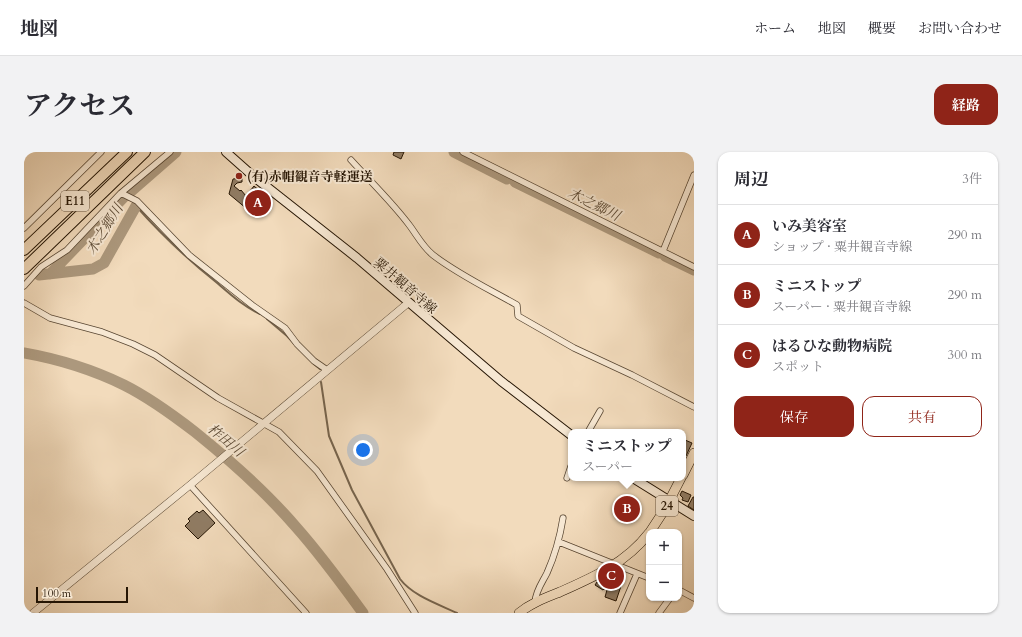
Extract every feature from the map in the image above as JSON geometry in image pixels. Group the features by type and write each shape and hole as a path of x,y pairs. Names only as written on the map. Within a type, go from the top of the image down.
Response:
{"highway":[{"name":"E11","path":"24,250 126,152"},
{"name":"E11","path":"28,266 144,152"}],"main road":[{"name":"粟井観音寺線","path":"226,152 253,176 357,258 501,381 568,433"},
{"path":"686,469 694,453"},
{"path":"638,481 694,516"},
{"name":"24","path":"652,529 680,481"},
{"name":"24","path":"519,613 535,602 588,580 615,565 627,557 646,538"}],"street":[{"path":"24,228 101,152"},
{"path":"24,286 41,267 67,250 122,192 170,152"},
{"path":"463,152 694,267"},
{"path":"351,160 410,226 421,244 432,255 517,305 518,316 524,320 574,348 632,375 694,407"},
{"path":"663,251 694,175"},
{"path":"122,192 137,201 189,255 252,305 285,328 303,350 314,361 327,370"},
{"path":"24,303 50,318 102,332 133,344 155,355 218,398 279,432 317,471 387,569 415,613"},
{"path":"33,613 190,485 408,303"},
{"path":"590,429 600,411"},
{"path":"190,485 306,613"},
{"path":"535,602 536,594 547,573 559,542 562,518"},
{"path":"559,542 646,577"},
{"path":"620,613 637,574"},
{"path":"682,592 694,598"},
{"path":"660,613 668,601"}],"building":[{"path":"394,152 404,152 401,159 393,155"},
{"path":"242,178 242,182 237,183 234,186 240,191 241,190 246,196 254,186 261,192 247,209 229,194 233,179"},
{"path":"263,193 268,197 253,214 249,210"},
{"path":"686,440 692,443 686,456"},
{"path":"682,491 691,495 688,502 682,500 683,498 680,495"},
{"path":"694,497 694,510 688,506"},
{"path":"623,501 636,510 631,517 618,508"},
{"path":"203,510 215,523 198,539 185,526 190,521 188,519 197,511 199,513"},
{"path":"612,572 616,574 615,578 604,584 601,578"},
{"path":"601,580 601,583 607,587 603,590 595,585"},
{"path":"609,583 621,586 616,601 605,597"}],"waterway":[{"name":"木之郷川","path":"129,193 176,152"},
{"name":"木之郷川","path":"454,152 507,179"},
{"name":"木之郷川","path":"515,182 659,253"},
{"name":"木之郷川","path":"50,274 125,196"},
{"path":"136,206 195,264 237,300 260,314"},
{"name":"木之郷川","path":"39,275 93,269 104,263 136,206"},
{"name":"木之郷川","path":"665,256 694,270"},
{"path":"267,319 287,336 300,350"},
{"name":"柞田川","path":"24,353 50,358 124,385 143,395 187,426 235,466 285,514 322,558 363,613"},
{"path":"314,364 320,369"},
{"path":"321,382 329,436 352,490 400,579 405,585 419,595 457,613"}],"place":[{"name":"(有)赤帽観音寺軽運送","path":"239,176"},
{"name":"いみ美容室","path":"258,203"},
{"name":"ミニストップ","path":"627,509"},
{"name":"はるひな動物病院","path":"611,576"}]}
